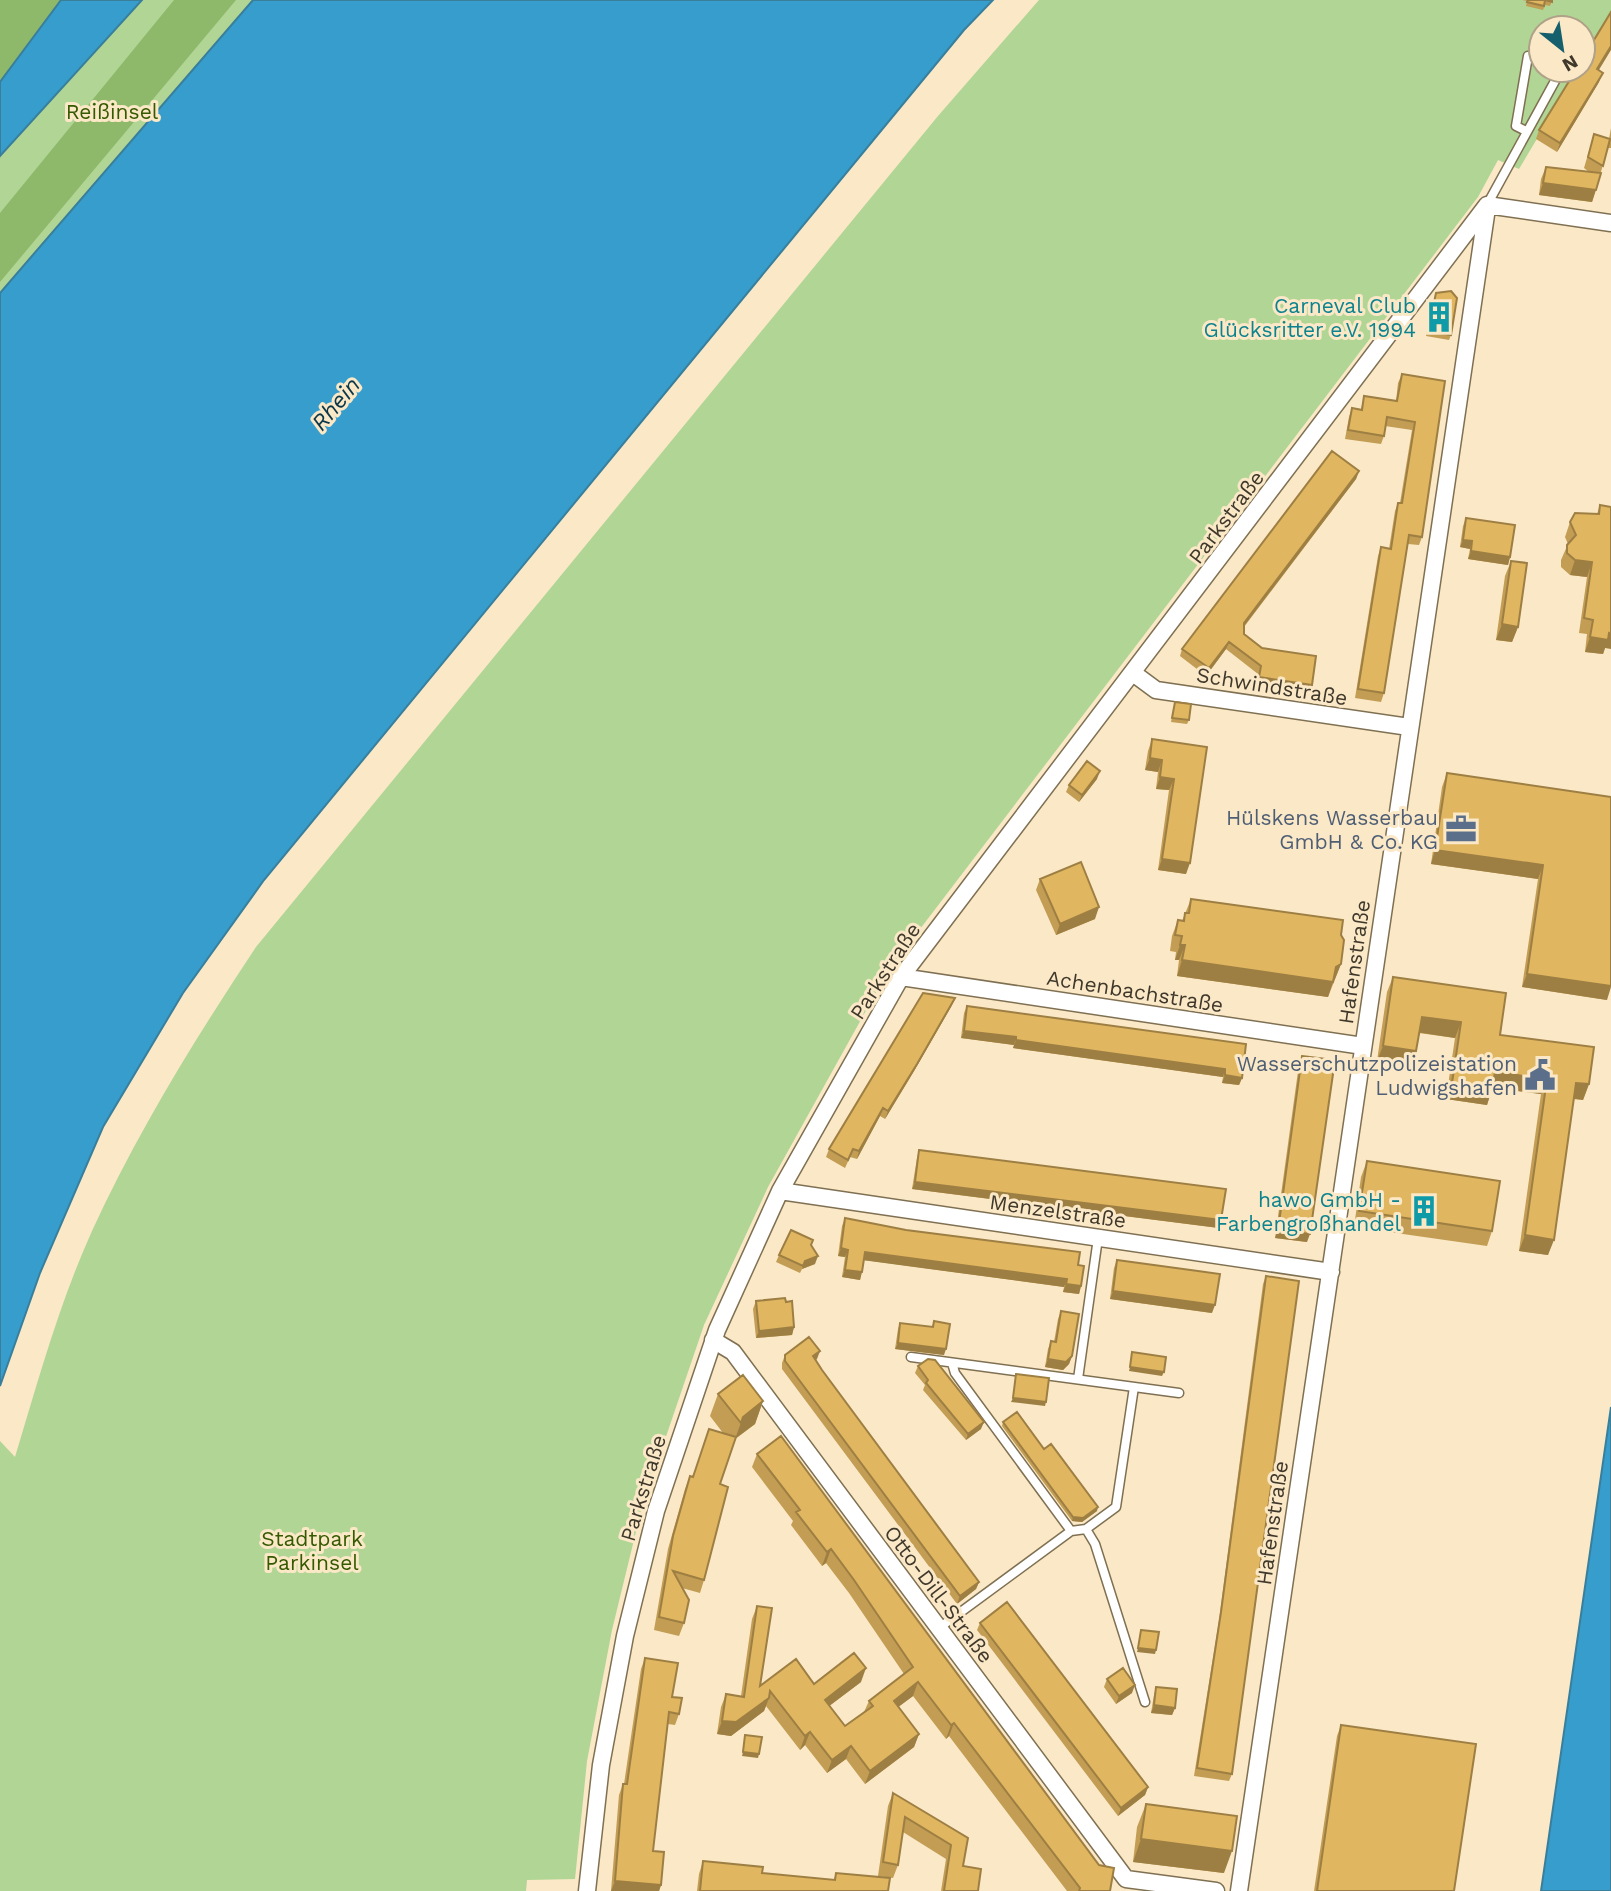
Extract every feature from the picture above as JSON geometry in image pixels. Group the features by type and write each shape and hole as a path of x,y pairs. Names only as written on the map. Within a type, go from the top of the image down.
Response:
{"street":[{"path":"1487,205 1611,223"},
{"name":"Parkstraße","path":"587,1891 601,1765 625,1636 656,1511 713,1340 780,1191 901,977 1487,205"},
{"name":"Hafenstraße","path":"1239,1891 1487,205"},
{"name":"Schwindstraße","path":"1133,673 1156,690 1409,727"},
{"name":"Achenbachstraße","path":"901,977 1363,1046"},
{"name":"Menzelstraße","path":"780,1191 1331,1272"},
{"name":"Otto-Dill-Straße","path":"713,1340 733,1352 939,1628 1125,1885"},
{"path":"1125,1885 1216,1891"}],"lane":[{"path":"1526,131 1516,126 1527,62"},
{"path":"1487,205 1553,84"},
{"path":"1078,1379 1098,1238"},
{"path":"911,1356 1179,1393"},
{"path":"952,1363 955,1373 1071,1531"},
{"path":"939,1628 1071,1531 1086,1529 1116,1507 1134,1387"},
{"path":"1086,1529 1095,1544 1145,1702"}],"green space":[{"name":"Reißinsel","path":"0,0 342,0 0,429"},
{"path":"0,0 61,0 0,82"},
{"path":"174,0 236,0 0,282 0,213"},
{"name":"Stadtpark Parkinsel","path":"1039,0 1611,0 1611,15 1597,38 1597,14 1527,14 1527,84 1570,84 1519,169 1498,160 1478,197 888,971 768,1187 704,1325 642,1507 612,1630 587,1761 575,1879 527,1880 526,1891 0,1891 0,1441 15,1457 69,1286 92,1231 148,1121 256,947 938,116"}],"water":[{"path":"61,0 142,0 0,156 0,82"},
{"name":"Rhein","path":"253,0 993,0 964,30 264,880 183,993 103,1127 40,1273 0,1386 0,293"},
{"path":"1611,1407 1611,1891 1541,1891"}],"building":[{"path":"1545,0 1544,6 1527,2"},
{"path":"1611,12 1611,46 1597,69 1597,35"},
{"path":"1597,69 1603,73 1597,83"},
{"path":"1567,84 1596,84 1560,143 1539,130"},
{"path":"1594,134 1610,139 1603,166 1588,157"},
{"path":"1546,167 1601,173 1596,190 1543,183"},
{"path":"1451,291 1457,298 1451,335 1428,331 1436,293"},
{"path":"1402,374 1445,381 1422,537 1409,535 1384,693 1358,689 1381,547 1391,549 1398,503 1402,503 1415,422 1387,417 1384,436 1348,430 1352,408 1362,410 1364,396 1397,401"},
{"path":"1332,451 1359,471 1244,623 1244,634 1262,648 1316,656 1312,685 1259,677 1261,666 1229,642 1209,668 1182,649"},
{"path":"1600,505 1611,507 1611,634 1609,633 1608,640 1590,637 1593,620 1584,618 1592,562 1575,560 1567,553 1567,545 1576,535 1570,522 1575,513 1599,514"},
{"path":"1466,518 1515,525 1510,557 1471,551 1472,541 1463,540"},
{"path":"1511,561 1527,563 1518,627 1502,624"},
{"path":"1175,702 1191,704 1189,720 1172,718"},
{"path":"1152,739 1207,747 1190,863 1162,859 1174,779 1160,777 1162,760 1150,758"},
{"path":"1087,761 1100,771 1082,795 1069,785"},
{"path":"1447,773 1611,797 1611,986 1527,974 1543,865 1435,850"},
{"path":"1081,862 1099,907 1060,924 1040,879"},
{"path":"1191,899 1343,920 1341,964 1336,967 1333,982 1182,960 1185,945 1180,945 1182,936 1175,935 1178,920 1184,921 1185,913 1189,913"},
{"path":"1393,977 1506,993 1500,1035 1594,1047 1589,1084 1576,1083 1554,1240 1525,1235 1547,1079 1495,1072 1492,1089 1452,1083 1461,1022 1422,1017 1416,1051 1383,1046"},
{"path":"923,993 955,998 888,1111 883,1108 859,1151 853,1149 848,1160 829,1149"},
{"path":"967,1006 1246,1044 1242,1078 1225,1075 1225,1069 964,1031"},
{"path":"1302,1056 1335,1060 1310,1234 1278,1230"},
{"path":"919,1150 1226,1189 1221,1220 915,1182"},
{"name":"hawo GmbH - Farbengroßhandel","path":"1367,1161 1500,1181 1492,1231 1359,1211"},
{"path":"845,1218 906,1230 1080,1252 1078,1265 1084,1266 1081,1286 1066,1284 1067,1279 865,1252 862,1272 845,1270 848,1250 841,1248"},
{"path":"791,1230 813,1240 811,1245 818,1256 805,1261 803,1266 779,1255"},
{"path":"1117,1260 1220,1274 1215,1305 1113,1291"},
{"path":"1266,1276 1299,1281 1232,1774 1197,1768 1221,1612"},
{"path":"785,1298 786,1302 792,1301 794,1327 759,1331 756,1301"},
{"path":"1061,1311 1079,1314 1072,1356 1066,1362 1048,1359 1051,1341 1056,1342"},
{"path":"934,1321 950,1324 946,1349 898,1343 900,1323 933,1327"},
{"path":"809,1337 820,1351 813,1356 822,1370 979,1582 960,1596 785,1361 785,1355"},
{"path":"1132,1352 1166,1357 1164,1372 1130,1367"},
{"path":"928,1359 935,1360 984,1422 968,1434 926,1383 928,1380 918,1366"},
{"path":"1016,1374 1049,1378 1046,1402 1013,1398"},
{"path":"743,1375 763,1401 743,1417 741,1423 718,1394"},
{"path":"1017,1412 1044,1449 1051,1444 1098,1507 1083,1518 1073,1517 1003,1422"},
{"path":"709,1429 736,1437 720,1484 728,1487 704,1580 673,1571 689,1600 684,1623 659,1617 673,1536 690,1476 693,1477"},
{"path":"781,1436 1099,1865 1114,1868 1110,1891 1079,1891 1080,1888 954,1723 951,1725 918,1682 894,1701 919,1734 870,1771 851,1746 832,1760 810,1732 805,1736 770,1691 769,1698 736,1722 722,1721 726,1694 744,1697 757,1606 772,1608 760,1686 796,1659 814,1684 854,1653 866,1668 825,1700 845,1726 873,1706 869,1701 913,1667 854,1580 831,1549 827,1552 796,1512 800,1510 757,1454"},
{"path":"1007,1602 1148,1787 1121,1808 980,1623"},
{"path":"1141,1630 1159,1632 1156,1650 1138,1648"},
{"path":"645,1658 678,1663 672,1697 682,1698 679,1714 669,1712 653,1851 664,1852 661,1885 615,1881 623,1784 627,1784"},
{"path":"1123,1668 1135,1685 1119,1696 1107,1679"},
{"path":"1156,1687 1177,1689 1175,1708 1154,1705"},
{"path":"1341,1725 1476,1744 1454,1891 1317,1891"},
{"path":"745,1735 762,1737 759,1754 743,1752"},
{"path":"893,1793 968,1838 963,1866 981,1869 978,1891 944,1891 951,1845 905,1817 898,1865 883,1862"},
{"path":"1146,1804 1237,1816 1232,1851 1141,1839"},
{"path":"703,1861 763,1867 762,1873 835,1880 836,1873 890,1878 888,1891 700,1891"}],"place":[{"name":"Carneval Club Glücksritter e.V. 1994","path":"1439,317"},
{"name":"Hülskens Wasserbau GmbH & Co. KG","path":"1461,829"},
{"name":"Wasserschutzpolizeistation Ludwigshafen","path":"1540,1075"},
{"name":"hawo GmbH - Farbengroßhandel","path":"1424,1211"}]}
